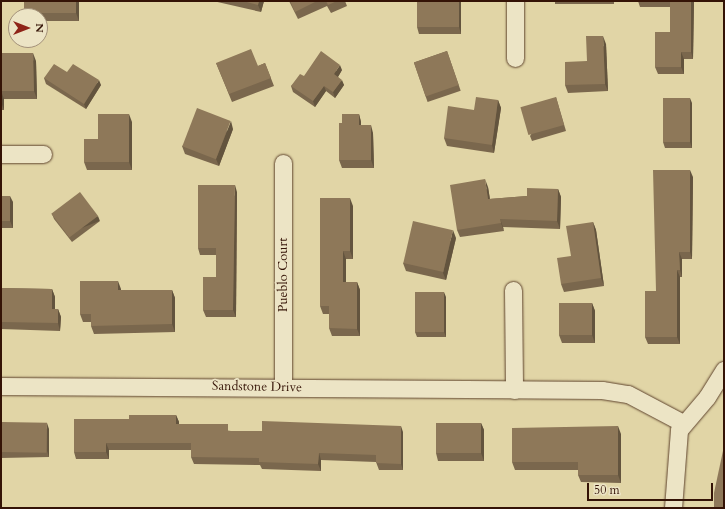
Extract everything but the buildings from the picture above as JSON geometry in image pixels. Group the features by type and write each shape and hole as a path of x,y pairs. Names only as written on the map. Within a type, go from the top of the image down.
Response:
{"street":[{"path":"515,1 515,58"},
{"path":"1,154 43,154"},
{"name":"Pueblo Court","path":"283,163 283,387"},
{"path":"513,290 514,390"},
{"path":"673,508 679,436 683,423 707,397 724,370"},
{"name":"Sandstone Drive","path":"1,386 602,390 628,394 683,423"}]}
